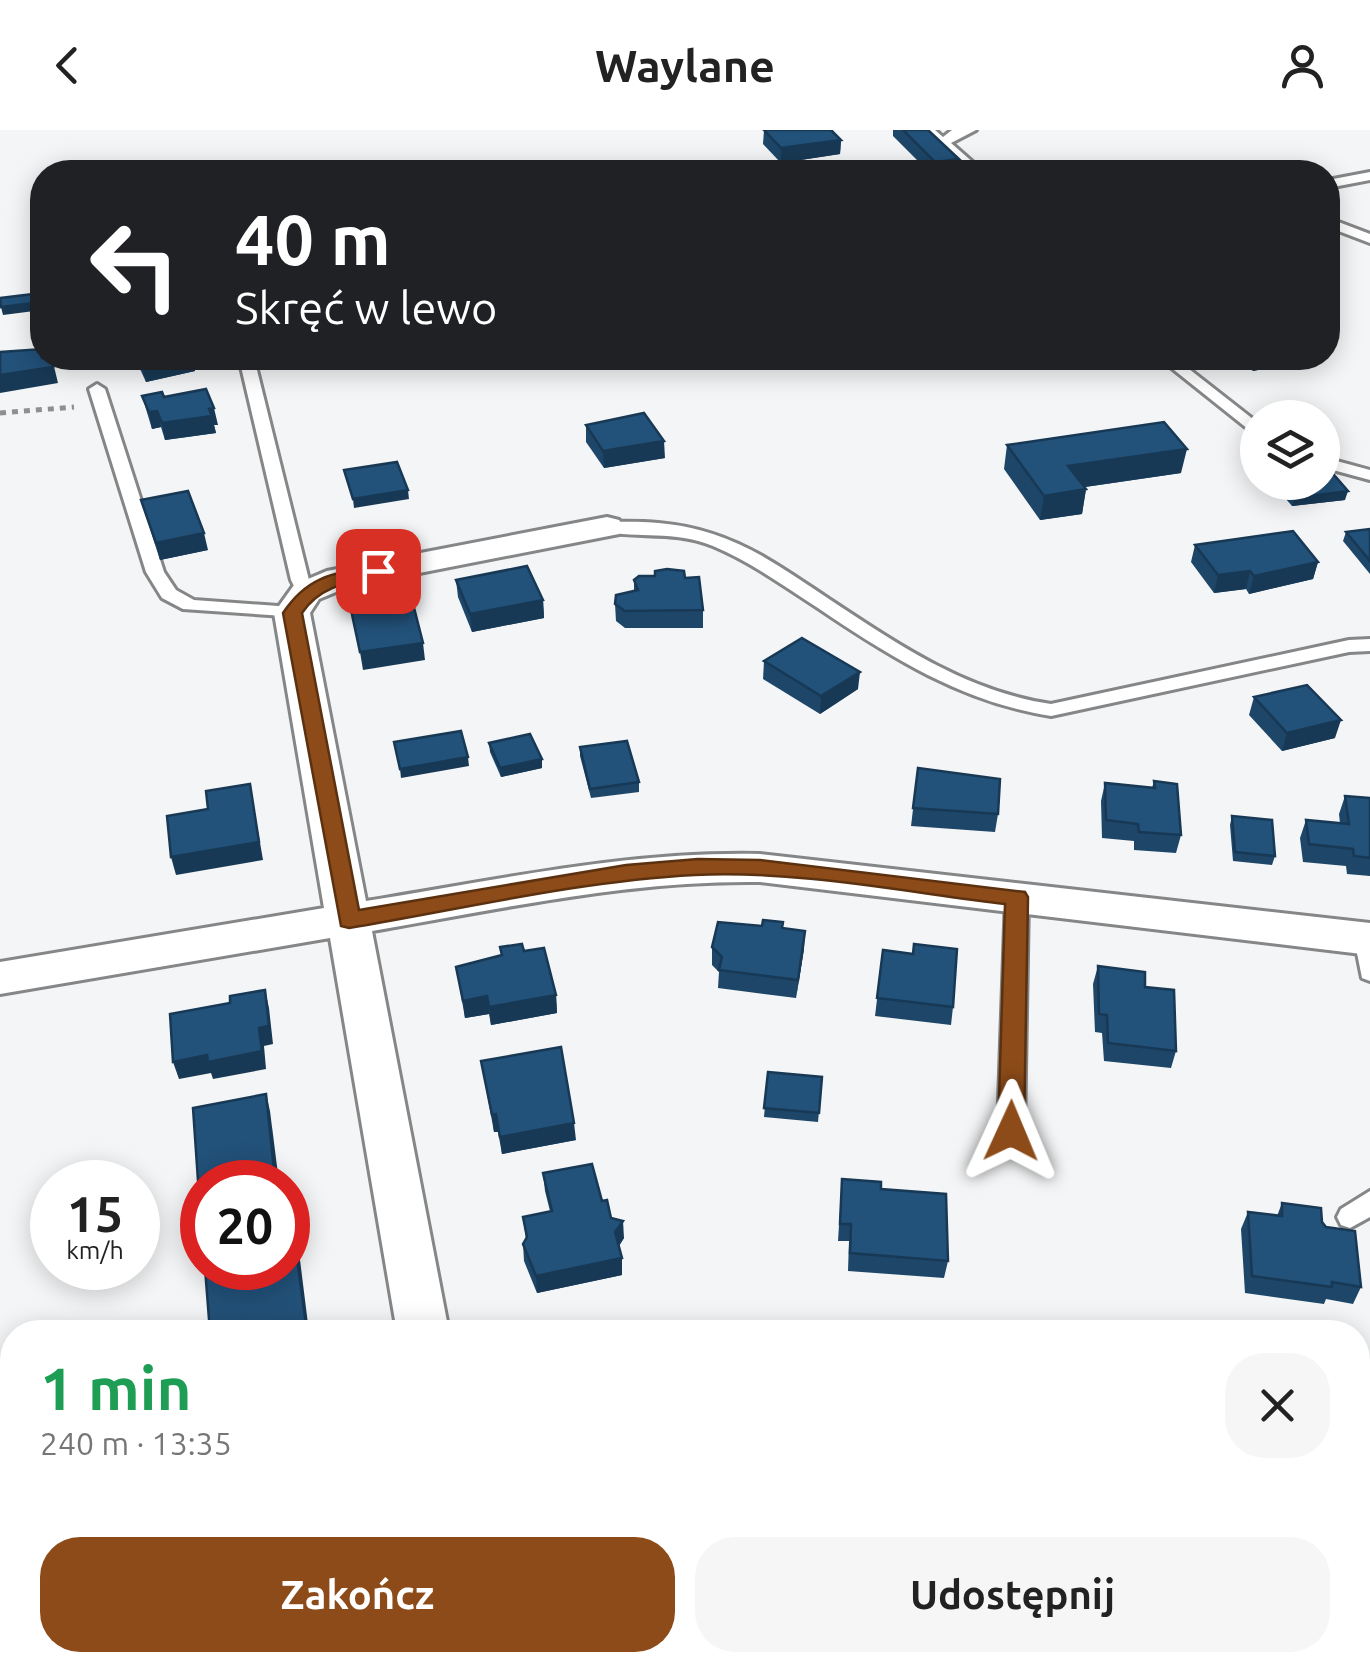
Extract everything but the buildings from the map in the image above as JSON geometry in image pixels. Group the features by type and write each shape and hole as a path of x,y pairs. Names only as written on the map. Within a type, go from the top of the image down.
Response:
{"street":[{"path":"421,1320 349,920 299,602 340,578 607,528"},
{"path":"0,978 626,873 698,867 760,868 1017,897 1368,950"}],"lane":[{"path":"926,130 963,160"},
{"path":"943,143 956,132 970,130"},
{"path":"1340,182 1370,176"},
{"path":"1340,227 1370,239"},
{"path":"99,397 155,572 169,594 190,605 299,602 300,580 249,370"},
{"path":"1181,370 1240,418"},
{"path":"1340,467 1370,475"},
{"path":"607,528 649,525 695,534 763,564 930,668 988,698 1017,708 1051,710 1349,646 1370,645"},
{"path":"1011,1131 1017,897"}],"path":[{"path":"0,413 99,397"}],"route":[{"path":"378,571 340,578 306,592 292,613 349,920 626,873 698,867 760,868 1017,897 1011,1131"}]}
